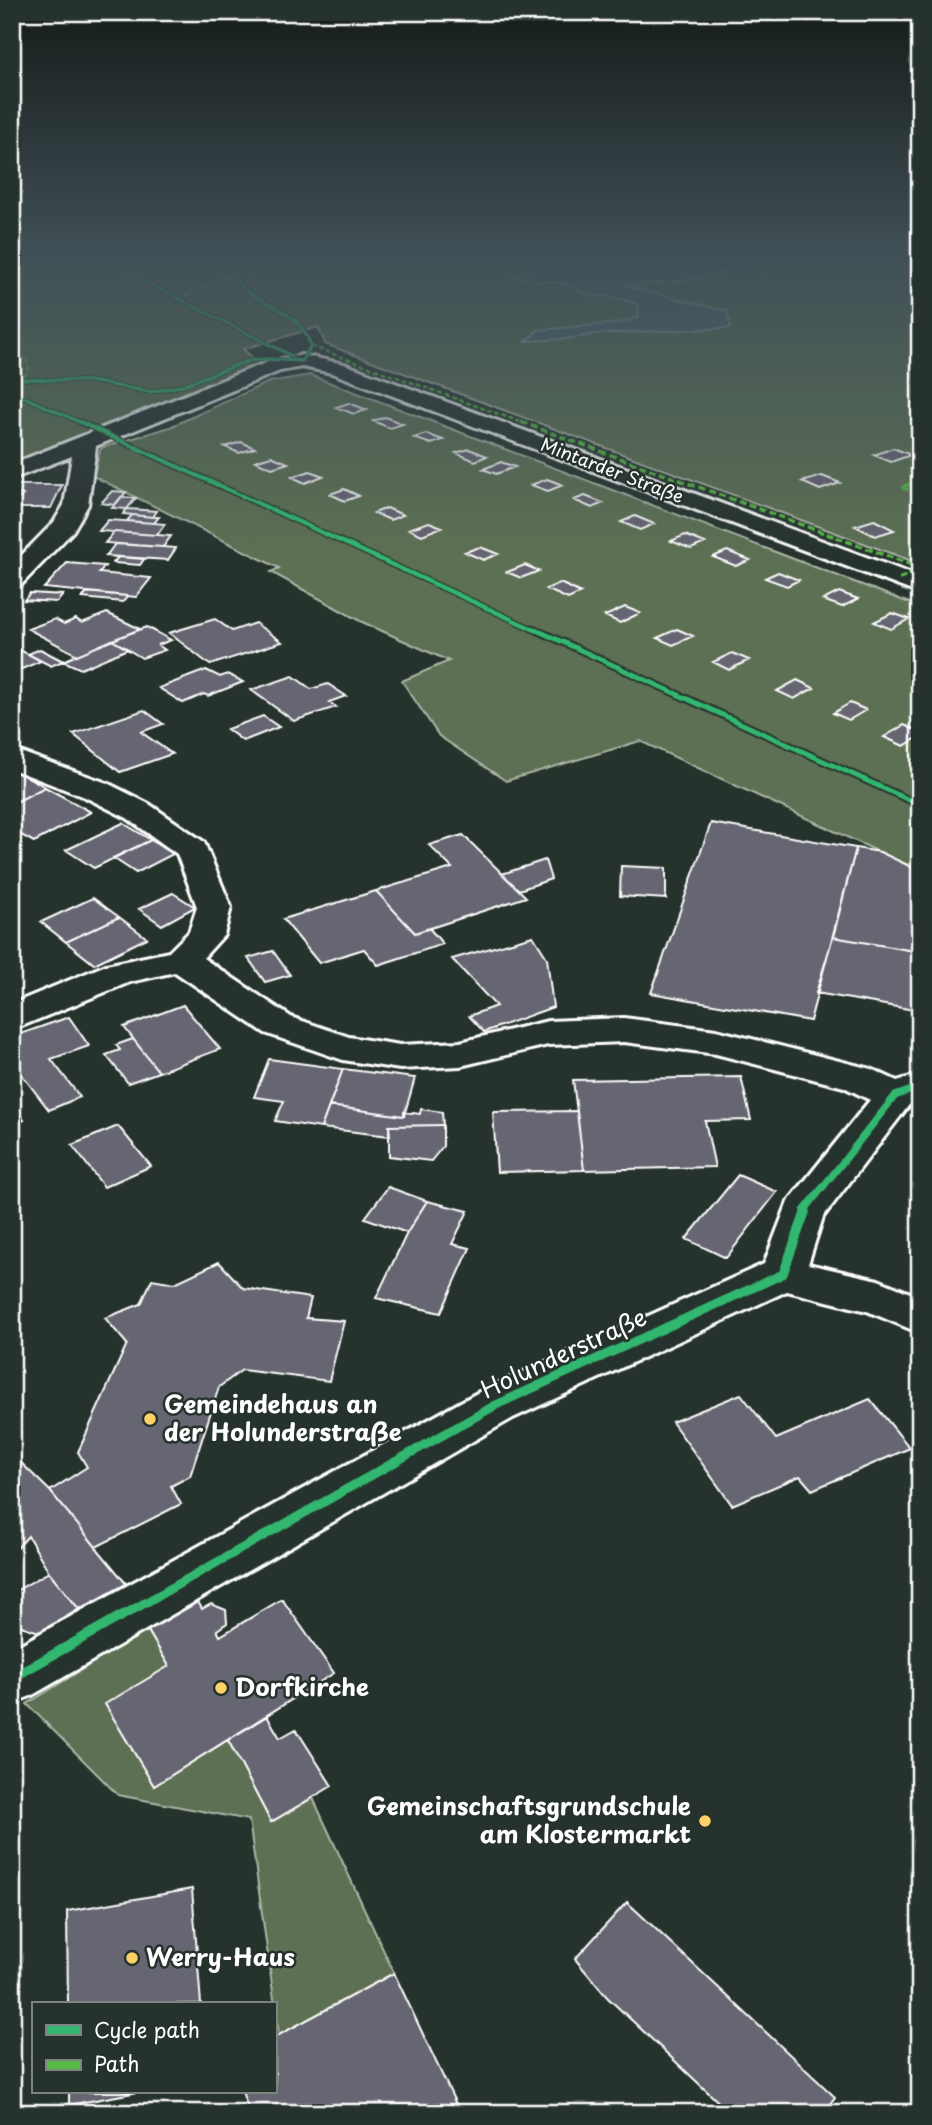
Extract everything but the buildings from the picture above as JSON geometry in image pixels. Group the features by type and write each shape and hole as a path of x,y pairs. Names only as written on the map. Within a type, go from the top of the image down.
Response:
{"street":[{"name":"Mintarder Straße","path":"85,444 275,366 302,361 337,368 920,586"},
{"path":"12,472 85,444 76,505 64,526 12,580"},
{"path":"12,758 96,790 138,811 192,849 214,906 206,935 181,960 119,973 12,1018"},
{"path":"181,960 278,1025 342,1048 400,1057 460,1054 548,1033 624,1030 716,1042 907,1092 803,1213 783,1273 878,1297 920,1316"},
{"name":"Holunderstraße","path":"12,1678 496,1405 783,1273"}],"green space":[{"path":"12,358 253,358 261,365 12,465"},
{"path":"363,358 920,358 920,564"},
{"path":"310,375 920,607 920,871 640,741 506,781 439,736 402,681 449,661 360,621 271,572 279,568 93,476 101,448 170,427 269,382"},
{"path":"147,1629 169,1666 154,1785 228,1740 271,1822 313,1798 394,1973 279,2035 249,1820 118,1795 27,1704"}],"marked path":[{"path":"22,382 29,369 27,360 23,358"},
{"path":"344,358 920,568"},
{"path":"920,481 901,487 920,495"},
{"path":"899,579 920,571"}],"cycle path":[{"path":"24,379 90,381 150,392 180,386 248,361 302,361"},
{"path":"15,393 920,805"},
{"path":"12,1678 496,1405 783,1274 803,1213 895,1096 920,1087"}],"place":[{"name":"Gemeindehaus an der Holunderstraße","path":"150,1419"},
{"name":"Dorfkirche","path":"221,1688"},
{"name":"Gemeinschaftsgrundschule am Klostermarkt","path":"705,1821"},
{"name":"Werry-Haus","path":"132,1958"}]}
